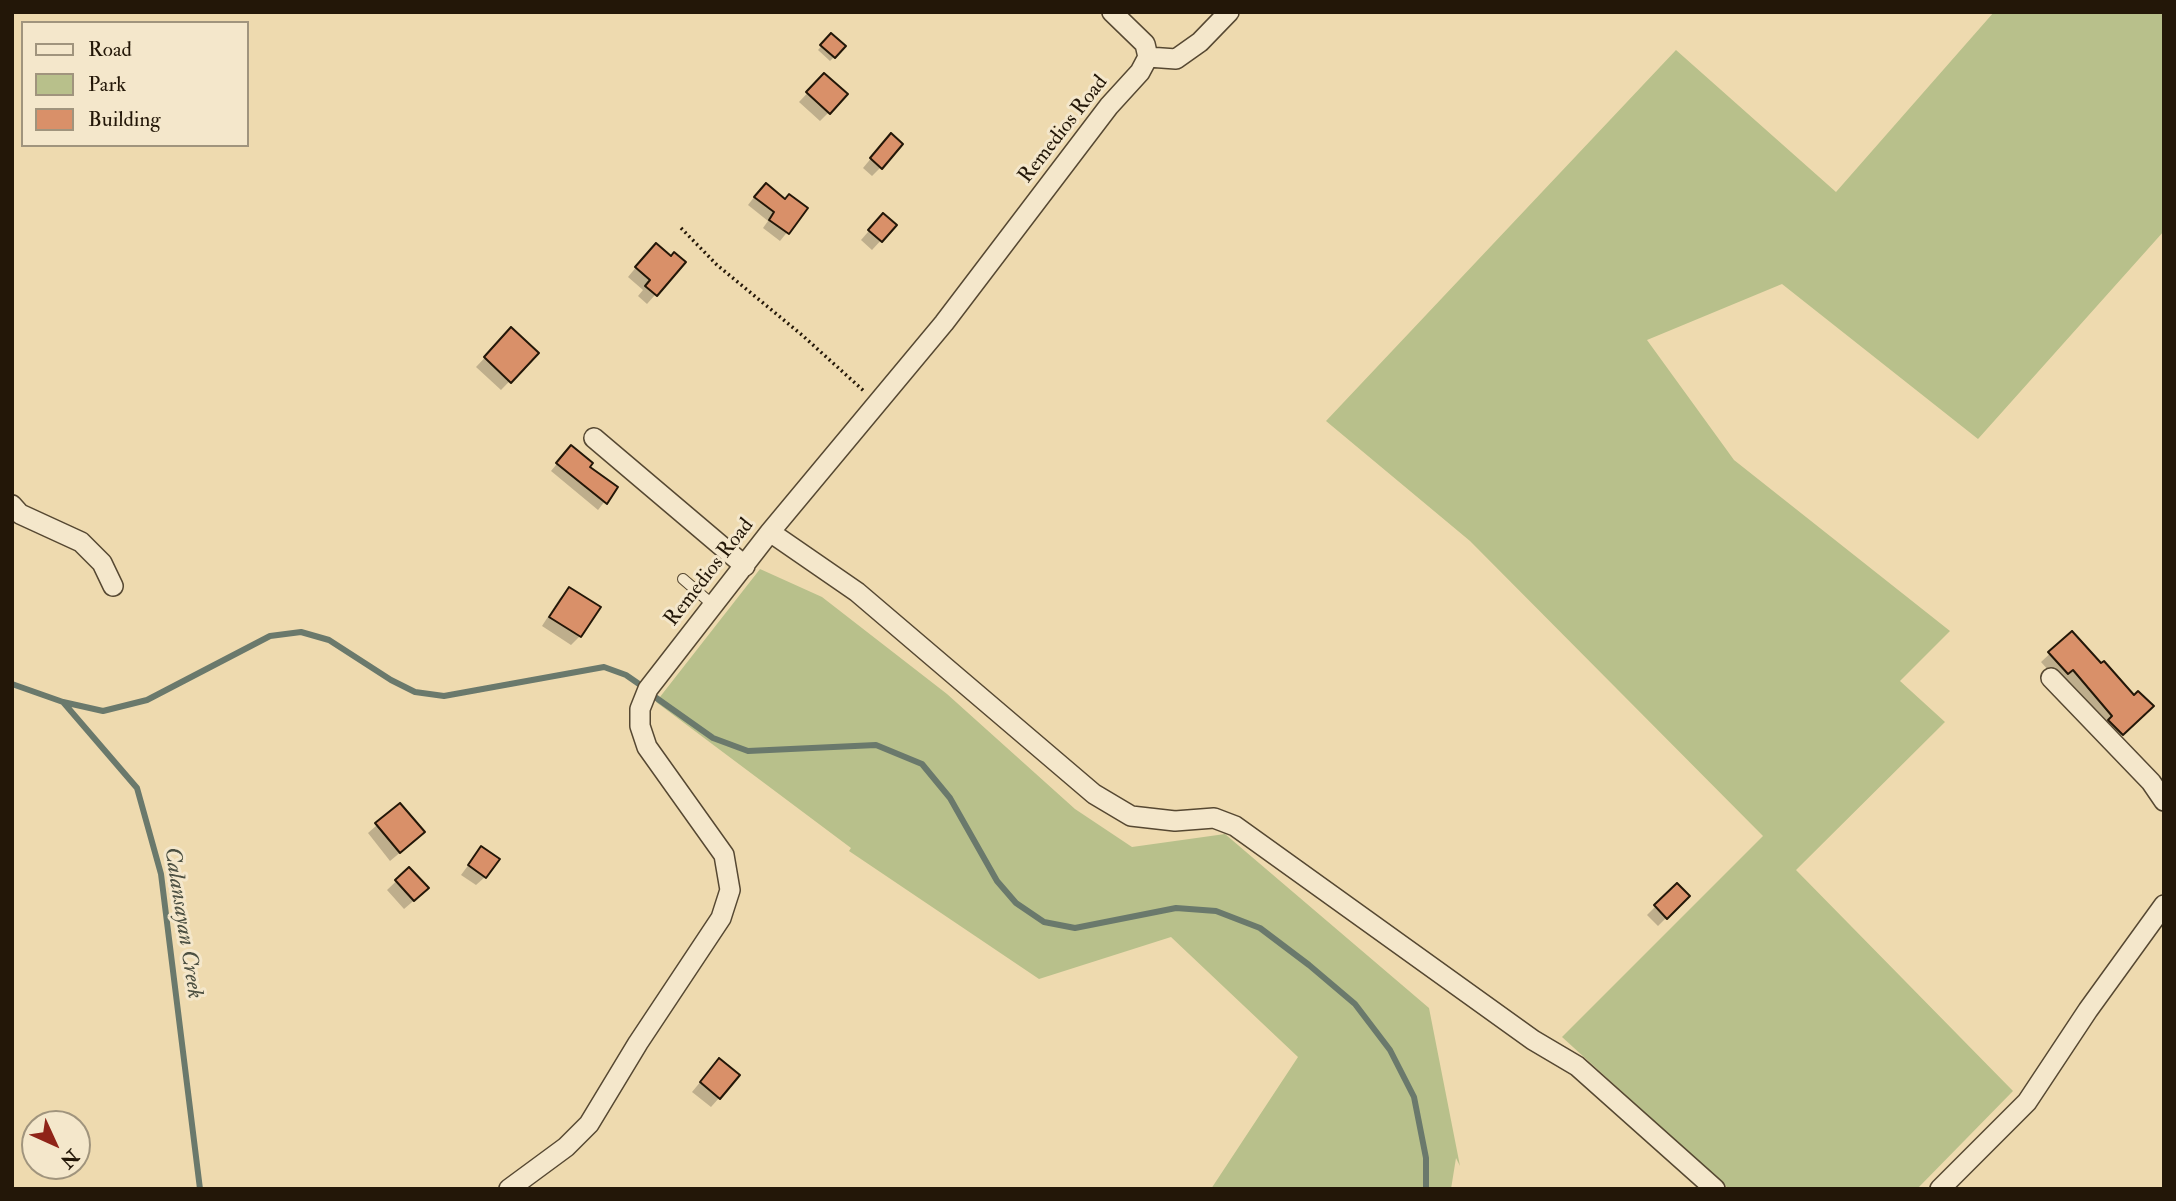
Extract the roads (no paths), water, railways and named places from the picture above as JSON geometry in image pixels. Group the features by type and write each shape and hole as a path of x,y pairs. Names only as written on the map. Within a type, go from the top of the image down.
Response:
{"street":[{"path":"1112,12 1146,44 1148,57 1176,59 1200,42 1228,12"},
{"name":"Remedios Road","path":"509,1189 566,1147 589,1124 638,1043 721,918 730,890 724,855 647,747 639,726 640,709 648,689 771,532 944,323 1109,106 1140,72 1148,57"},
{"path":"594,438 745,566"},
{"path":"12,505 20,513 81,542 102,563 113,586"},
{"path":"771,532 857,592 1094,794 1131,816 1175,821 1213,818 1235,825 1533,1040 1577,1066 1715,1189"},
{"path":"2051,678 2151,782 2164,802"},
{"path":"1940,1189 2028,1102 2088,1010 2164,905"}],"lane":[{"path":"683,579 713,605"}],"waterway":[{"path":"63,702 103,711 147,700 270,636 301,632 329,640 391,680 415,692 444,696 604,667 626,675 639,684"},
{"name":"Calansayan Creek","path":"12,684 63,702 137,788 161,874 200,1189"},
{"path":"655,697 713,738 748,751 876,745 922,764 950,798 997,881 1016,903 1044,922 1075,928 1176,908 1216,911 1260,928 1355,1004 1390,1050 1414,1097 1426,1158 1426,1189"}]}
